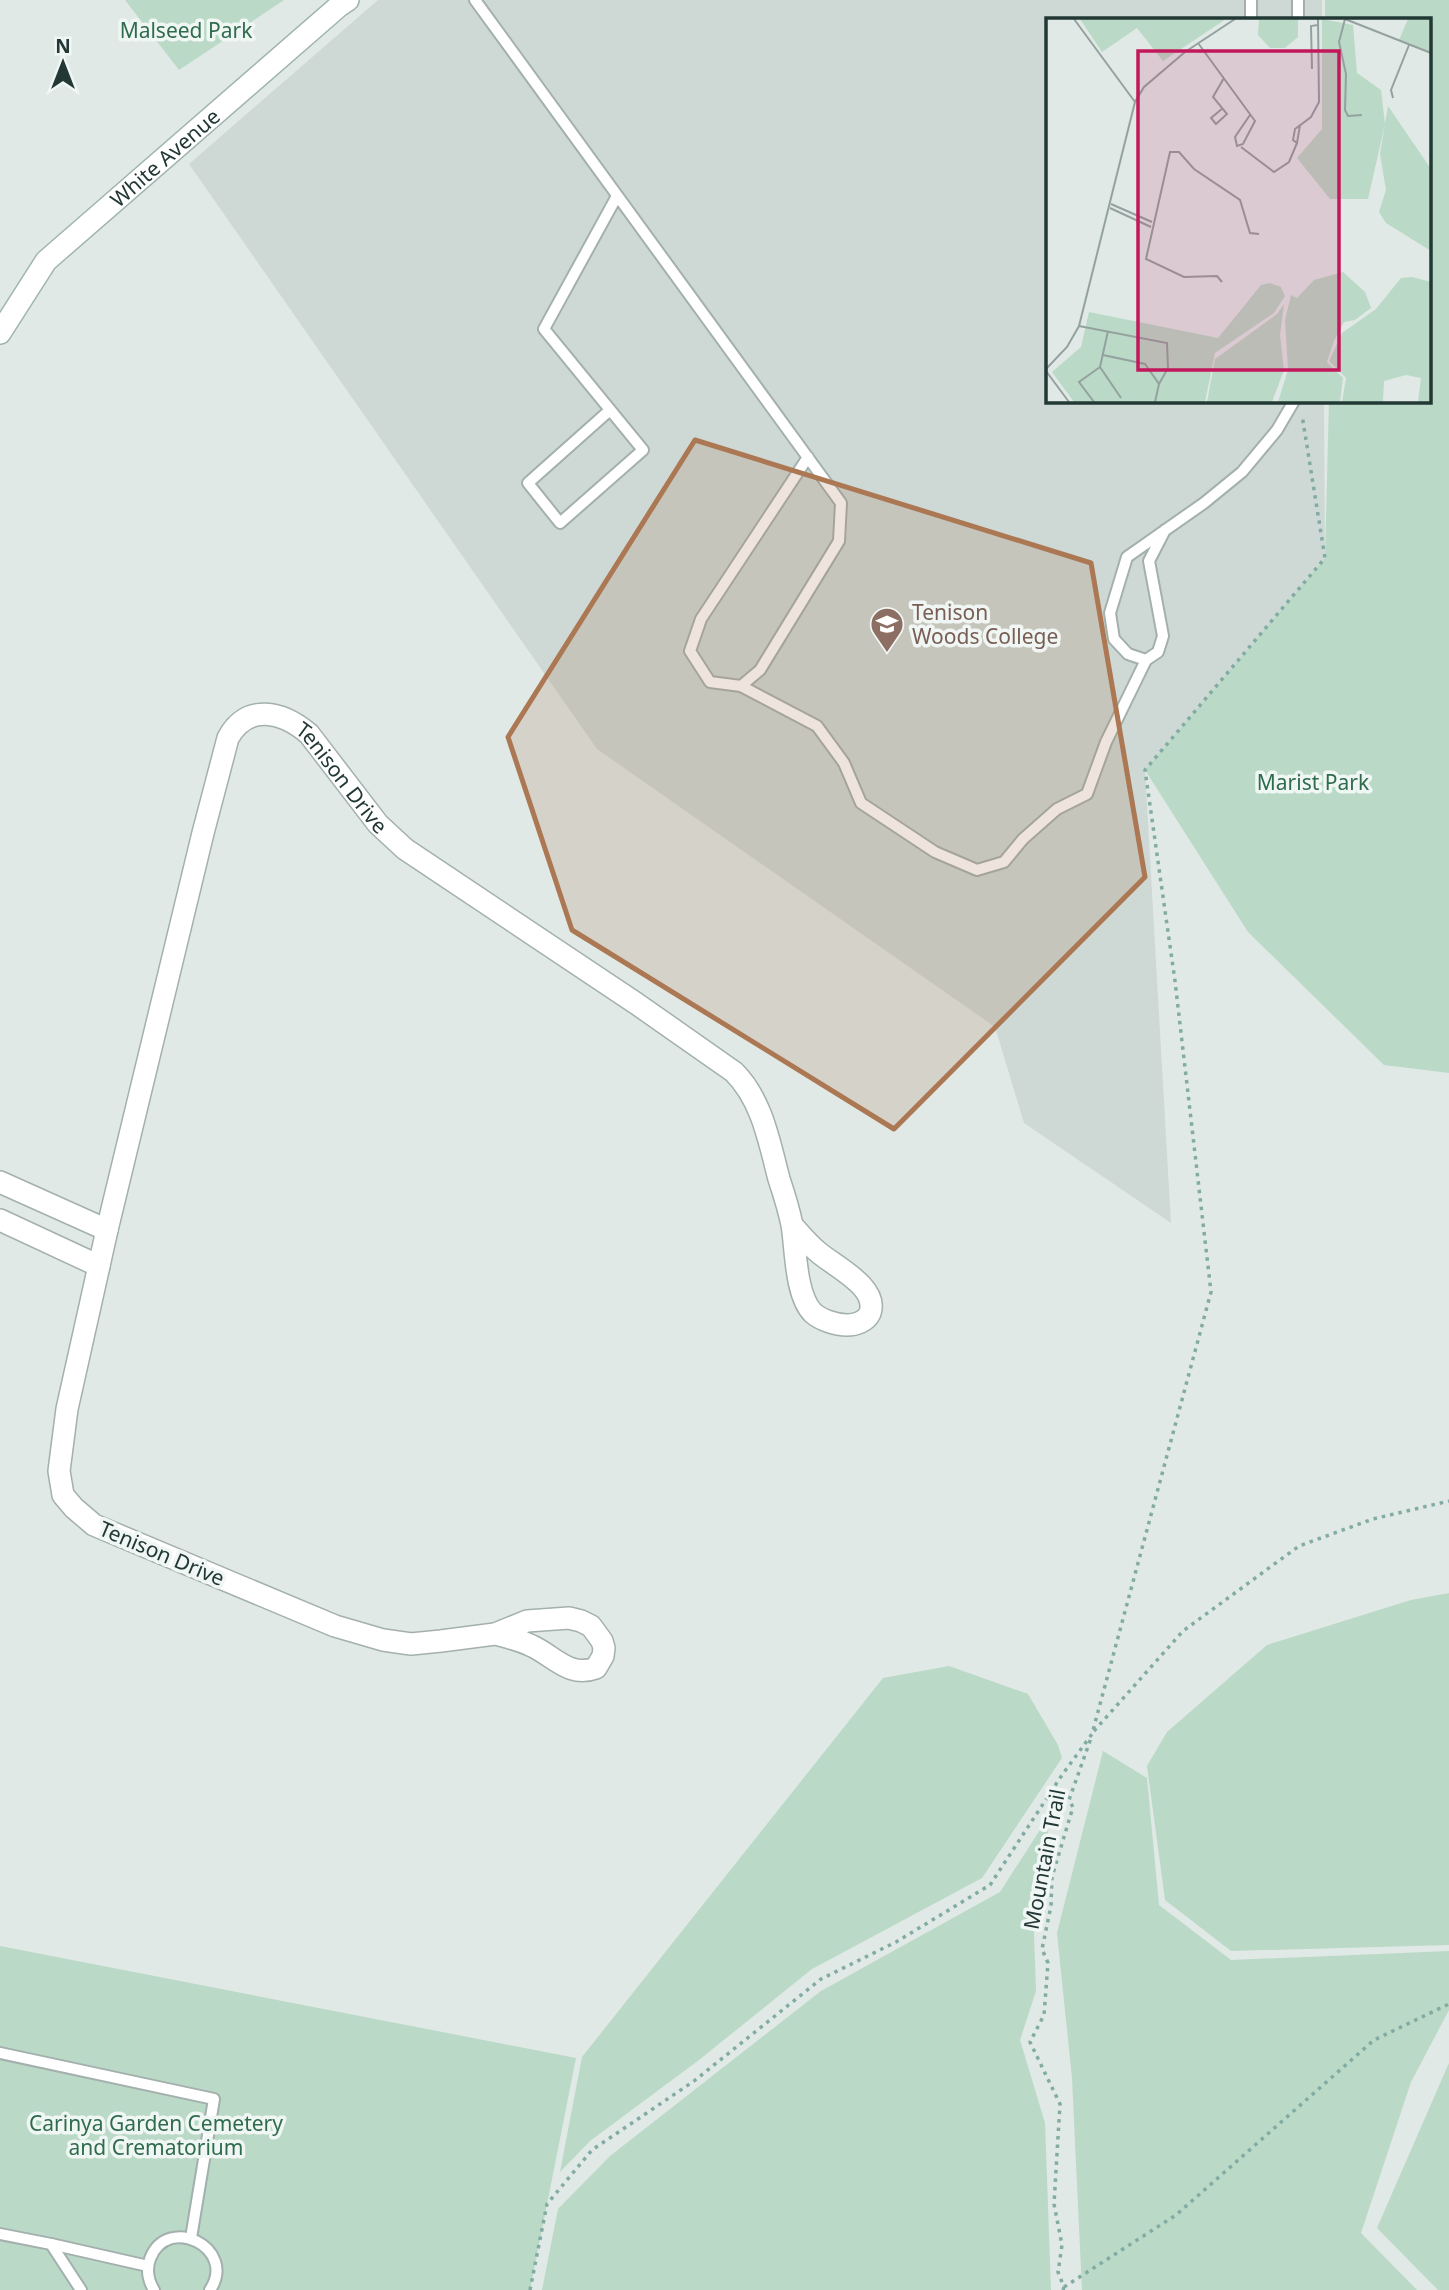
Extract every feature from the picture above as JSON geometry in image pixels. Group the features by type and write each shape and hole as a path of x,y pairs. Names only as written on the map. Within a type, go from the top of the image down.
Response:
{"street":[{"name":"White Avenue","path":"0,333 46,261 348,0"},
{"name":"Tenison Drive","path":"495,1634 411,1644 383,1640 335,1626 94,1525 74,1508 63,1494 59,1471 67,1409 107,1230 203,832 228,738 235,725 249,715 266,714 287,719 309,734 378,824 405,849 734,1072 746,1084 765,1128 792,1225 794,1254 807,1304 813,1312 838,1324 858,1324 870,1313 871,1304 866,1290 817,1252 792,1225"},
{"path":"0,1182 107,1230"},
{"path":"0,1220 99,1266"}],"lane":[{"path":"475,0 841,503 839,541 760,670 741,686"},
{"path":"1251,0 1251,18"},
{"path":"1298,0 1298,18"},
{"path":"610,410 528,483 560,523 643,450 544,328 617,196"},
{"path":"1146,660 1128,654 1114,639 1110,613 1127,557 1204,503 1242,472 1277,429 1293,402"},
{"path":"808,457 701,619 690,651 710,681 741,686 817,726 844,763 861,803 935,852 977,870 1004,862 1023,839 1057,809 1087,793 1107,742 1146,660 1158,652 1163,636 1149,561 1165,530"},
{"path":"0,2053 214,2099 191,2238"},
{"path":"0,2234 148,2266"},
{"path":"154,2290 148,2276 152,2255 159,2246 180,2237 191,2238 210,2251 216,2273 210,2290"},
{"path":"51,2244 81,2290"}],"path":[{"path":"530,2290 547,2204 592,2150 694,2081 821,1979 896,1942 990,1885 1092,1734 1211,1292 1175,981 1145,770 1325,558 1301,414"},
{"name":"Mountain Trail","path":"1063,2288 1058,2272 1062,2245 1054,2204 1060,2104 1030,2042 1044,2015 1048,1963 1042,1949 1051,1906 1052,1877 1073,1807 1069,1800 1092,1734 1183,1631 1299,1546 1373,1519 1449,1502"},
{"path":"1063,2288 1176,2215 1374,2040 1449,2004"}],"highlighted area":[{"path":"695,440 1091,563 1145,877 894,1129 572,930 508,737"}],"shaded area":[{"name":"Tenison Woods College","path":"378,0 1322,0 1322,18 1046,18 1046,402 1324,402 1325,558 1145,770 1171,1223 1024,1123 995,1027 597,749 189,164"}],"green space":[{"name":"Malseed Park","path":"125,0 284,0 179,70"},
{"name":"Marist Park","path":"1325,0 1449,0 1449,1073 1384,1065 1248,932 1145,770 1325,558 1329,402 1432,402 1432,18 1325,18"},
{"path":"1449,1593 1449,1945 1231,1951 1165,1900 1147,1766 1167,1732 1267,1645 1411,1600"},
{"path":"949,1666 1028,1694 1058,1745 1062,1758 982,1878 812,1969 699,2060 590,2141 560,2172 582,2057 883,1678"},
{"path":"1103,1751 1147,1778 1159,1905 1231,1960 1449,1951 1449,2010 1411,2082 1361,2233 1417,2290 1082,2290 1072,2078 1057,1933"},
{"path":"1049,1816 1047,1850 1034,1934 1036,1991 1020,2040 1045,2123 1051,2290 542,2290 558,2209 610,2156 821,1991 1000,1892"},
{"name":"Carinya Garden Cemetery and Crematorium","path":"0,1946 576,2058 530,2290 0,2290"},
{"path":"1449,2063 1449,2290 1438,2290 1377,2228"}],"place":[{"name":"Tenison Woods College","path":"887,654"}]}
